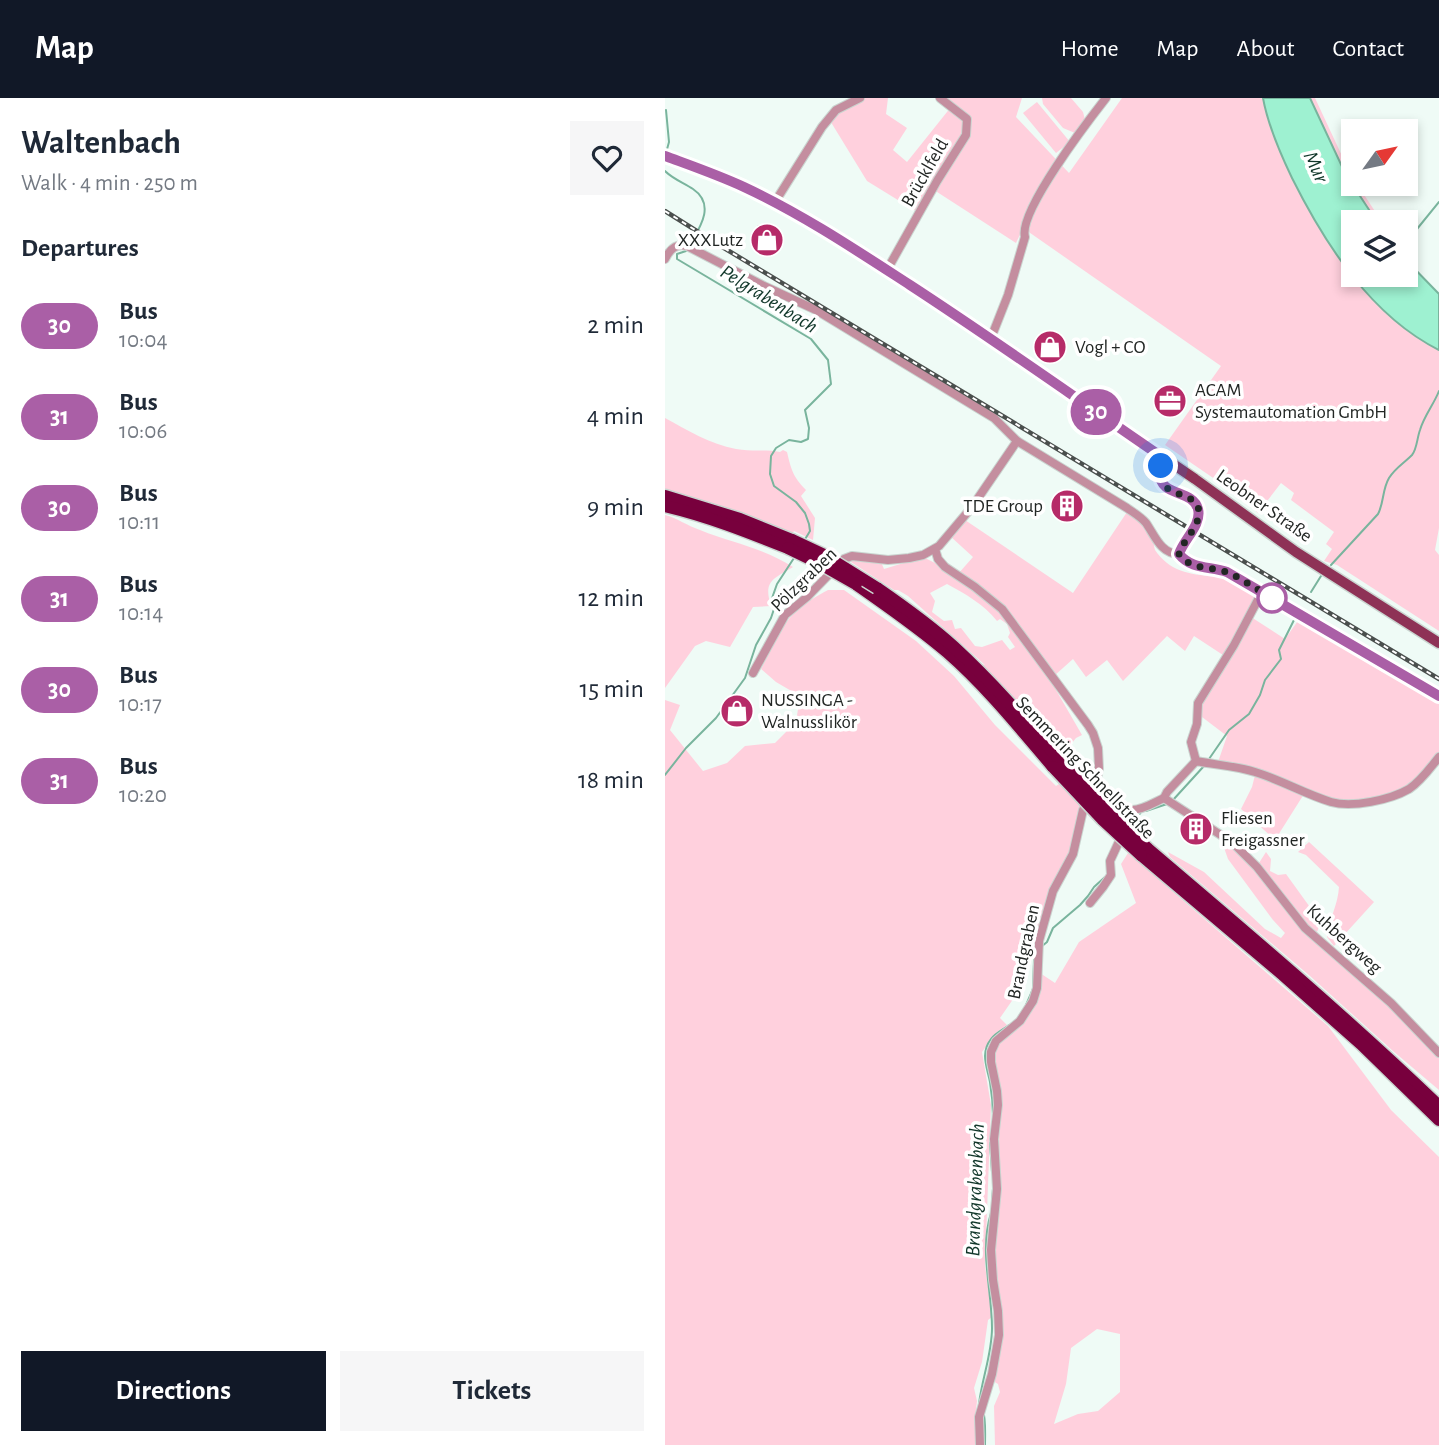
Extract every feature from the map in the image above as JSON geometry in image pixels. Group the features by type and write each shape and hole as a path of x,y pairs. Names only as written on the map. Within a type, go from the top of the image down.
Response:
{"highway":[{"name":"Semmering Schnellstraße","path":"665,496 740,519 790,544 856,584 910,622 947,653 1057,763"},
{"name":"Semmering Schnellstraße","path":"665,506 824,555 916,615 992,683 1102,819 1290,969 1439,1107"},
{"name":"Semmering Schnellstraße","path":"1144,851 1361,1044 1439,1120"}],"main road":[{"name":"Leobner Straße","path":"667,156 775,202 827,232 989,338 1296,552 1439,643"}],"street":[{"path":"775,202 822,127 836,110 860,98"},
{"name":"Brücklfeld","path":"887,270 966,135 967,119 940,98"},
{"path":"989,338 1008,295 1025,237 1023,231 1042,188 1106,98"},
{"path":"665,259 674,247 689,247 816,310 994,418 1017,441 1127,508 1146,524 1161,546 1173,554 1179,554"},
{"path":"1017,441 972,507 935,549 938,559 944,567 1002,609 1088,725 1096,740 1099,758 1096,794 1104,794 1122,807 1132,810 1164,798 1196,761"},
{"path":"1165,459 1161,466 1161,481 1164,486 1191,499 1197,505 1198,511 1195,525 1179,554"},
{"name":"Pölzgraben","path":"753,673 785,615 807,597 843,559 861,556 896,560 935,549"},
{"path":"1179,554 1184,561 1194,566 1227,572 1439,696"},
{"path":"1196,761 1191,742 1197,724 1198,703 1234,645 1262,592"},
{"path":"1196,761 1256,772 1324,800 1354,804 1389,797 1409,789 1439,757"},
{"name":"Brandgraben","path":"980,1445 979,1423 999,1335 991,1250 997,1189 994,1139 998,1105 991,1052 996,1041 1020,1021 1033,1001 1037,988 1039,941 1049,906 1058,880 1073,855 1083,810 1096,794"},
{"name":"Kuhbergweg","path":"1164,798 1233,842 1257,867 1305,928 1391,1003 1439,1053"},
{"path":"1090,903 1111,875 1110,861 1132,810"}],"shaded area":[{"path":"865,98 888,98 886,114 907,128 893,150 907,162 951,107 940,98 1022,98 1016,117 1069,173 1122,98 1263,98 1271,129 1288,169 1319,228 1341,260 1341,287 1362,287 1392,318 1439,350 1439,528 1435,550 1439,555 1439,631 1337,565 1324,561 1332,549 1326,544 1334,532 1291,500 1294,493 1281,483 1258,513 1241,497 1165,445 1221,366 1023,228 1016,243 934,190 919,213 867,181 829,119"},
{"path":"1042,98 1071,98 1083,112 1085,120 1075,133 1063,128 1043,104"},
{"path":"1310,98 1315,98 1341,154 1341,164"},
{"path":"1037,102 1070,142 1056,153 1023,113"},
{"path":"1360,196 1365,196 1374,210 1369,210"},
{"path":"665,418 726,447 787,452 793,472 806,490 801,496 815,518 813,540 794,531 792,534 734,511 665,490"},
{"path":"1127,512 1146,528 1155,550 1173,567 1188,573 1234,580 1257,593 1234,639 1196,699 1223,655 1194,636 1185,651 1167,636 1123,681 1107,660 1086,677 1073,659 1054,676 1018,626 958,574 973,557 950,536 965,520 1073,593"},
{"path":"665,515 712,535 759,550 793,567 771,582 768,591 771,606 753,607 730,647 706,641 695,646 665,688"},
{"path":"923,557 992,602 1054,679 1056,690 1082,735 1076,738 1063,754 979,663 985,665 908,596 851,562 852,558 881,562 884,569","holes":["947,584 980,604 997,621 1000,619 1007,624 1010,633 1008,637 1015,647 1010,650 1002,640 982,647 975,646 961,628 955,629 952,620 944,621 932,612 935,601 930,593"]},
{"path":"828,590 844,590 916,641 954,676 995,725 1081,807 1074,844 1041,933 1023,956 1020,989 1000,1018 1007,1025 997,1032 982,1052 991,1105 985,1265 992,1317 988,1320 982,1362 974,1388 977,1401 976,1445 665,1445 665,700 680,705 670,730 703,771 727,763 745,746 775,743 796,722 800,696 776,682 761,669 776,639 795,612"},
{"path":"1251,617 1285,639 1300,618 1439,699 1439,754 1409,786 1379,797 1341,802 1218,762 1227,736 1202,717 1199,704"},
{"path":"1255,775 1304,794 1275,840 1241,809"},
{"path":"1222,842 1235,848 1255,868 1298,926 1389,1004 1439,1056 1439,1090 1170,857 1168,852 1204,872 1265,929 1281,938 1285,933 1228,859"},
{"path":"1309,842 1374,902 1334,946 1327,937 1339,887 1306,855 1298,852"},
{"path":"1266,852 1271,859 1270,871 1278,875 1286,874 1312,910 1320,924 1317,932 1305,924 1259,863"},
{"path":"1128,853 1328,1026 1391,1110 1439,1157 1439,1445 995,1445 994,1406 1000,1392 998,1384 993,1381 999,1346 993,1257 997,1161 994,1051 1000,1039 1033,1010 1040,973 1055,983 1079,942 1136,903 1121,864","holes":["1097,1329 1120,1334 1120,1392 1098,1411 1078,1414 1054,1424 1066,1384 1071,1348"]}],"water":[{"name":"Mur","path":"1263,98 1310,98 1341,164 1341,196 1360,196 1369,210 1341,210 1341,260 1319,228 1288,169"},
{"path":"1418,272 1439,294 1439,350 1415,336 1362,287 1418,287"}],"waterway":[{"name":"Pelgrabenbach","path":"666,110 669,142 666,153"},
{"name":"Pelgrabenbach","path":"665,171 693,189 703,201 704,215 691,243"},
{"path":"1418,228 1439,202"},
{"name":"Pelgrabenbach","path":"686,251 677,254 677,259 811,339 828,360 831,384 805,410 809,428 808,439 801,442 789,440 776,448 771,456 770,474 774,486 796,502 805,513 810,531 804,541"},
{"name":"Brandgrabenbach","path":"1331,565 1378,514 1389,478 1414,453 1422,425 1439,391"},
{"name":"Pelgrabenbach","path":"665,775 686,748 716,718 745,678 756,645 771,618 774,609 771,601 777,584 794,558"},
{"name":"Brandgrabenbach","path":"1311,592 1321,576"},
{"name":"Brandgrabenbach","path":"1209,759 1229,730 1249,714 1265,680 1281,659 1279,650 1295,618"},
{"name":"Brandgrabenbach","path":"1173,800 1204,766"},
{"name":"Brandgrabenbach","path":"1146,811 1167,804"},
{"name":"Brandgrabenbach","path":"1132,825 1141,812"},
{"name":"Brandgrabenbach","path":"1041,947 1047,942 1053,928 1080,905 1105,877"},
{"name":"Brandgrabenbach","path":"1026,1005 1033,989 1034,960"},
{"name":"Brandgrabenbach","path":"993,1117 986,1050 993,1037 1009,1025"},
{"name":"Brandgrabenbach","path":"990,1143 992,1172"},
{"name":"Brandgrabenbach","path":"992,1204 993,1188"},
{"name":"Brandgrabenbach","path":"979,1404 992,1338 986,1256 991,1213"},
{"name":"Brandgrabenbach","path":"983,1412 985,1445"}],"railway":[{"path":"665,211 1439,679"}],"bus line":[{"name":"30","path":"665,156 745,187 836,238 941,306 1165,459 1160,474 1164,486 1191,499 1197,505 1198,518 1179,554 1184,561 1194,566 1227,572 1439,696"}],"place":[{"name":"XXXLutz","path":"767,240"},
{"name":"Vogl + CO","path":"1050,347"},
{"name":"ACAM Systemautomation GmbH","path":"1170,401"},
{"name":"TDE Group","path":"1067,506"},
{"name":"NUSSINGA - Walnusslikör","path":"737,711"},
{"name":"Fliesen Freigassner","path":"1196,829"}],"route":[{"path":"1161,466 1161,481 1164,486 1191,499 1197,505 1198,518 1179,554 1184,561 1194,566 1227,572 1272,598"}]}
